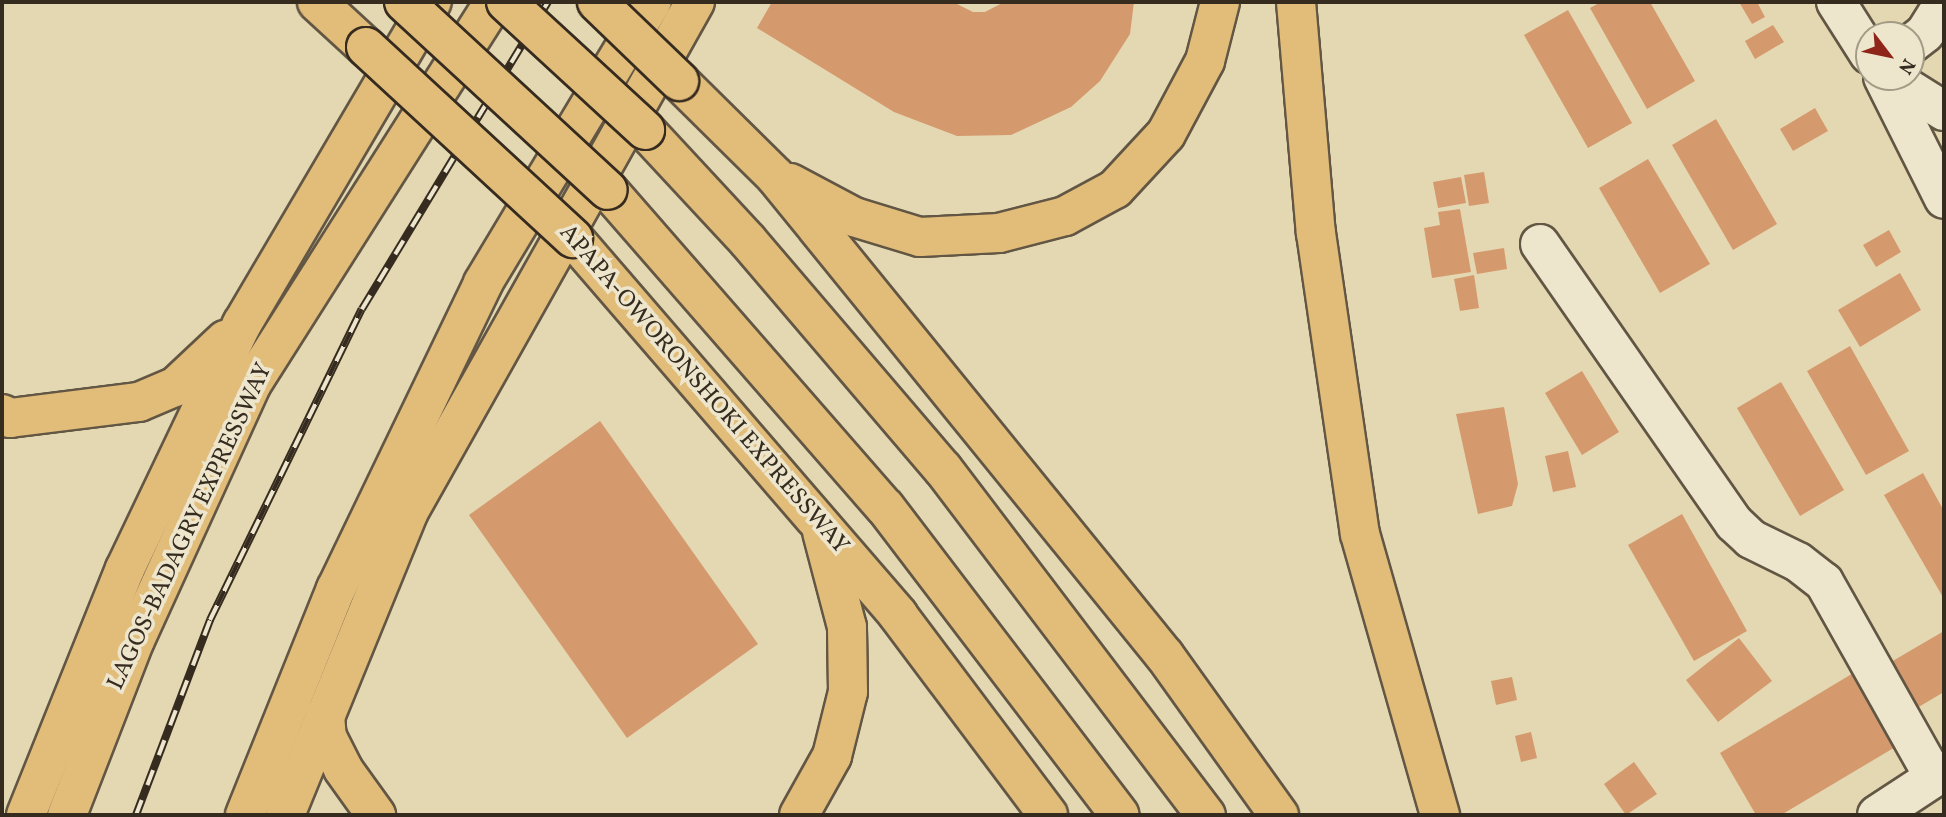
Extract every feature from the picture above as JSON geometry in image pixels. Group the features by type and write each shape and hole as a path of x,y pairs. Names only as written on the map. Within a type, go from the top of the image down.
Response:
{"main road":[{"name":"APAPA-OWORONSHOKI EXPRESSWAY","path":"317,2 573,237 898,615 1048,815"},
{"path":"404,2 608,190 885,507 1120,815"},
{"name":"LAGOS-BADAGRY EXPRESSWAY","path":"26,815 125,569 242,324 432,2"},
{"name":"LAGOS-BADAGRY EXPRESSWAY","path":"66,815 135,640 251,385 494,2"},
{"path":"506,2 645,130 748,241 943,469 1206,815"},
{"path":"597,2 775,176 1157,645 1279,815"},
{"path":"245,815 335,589 483,283 652,2"},
{"path":"285,815 408,513 695,2"},
{"path":"775,176 854,217 920,237 999,233 1065,216 1115,189 1166,134 1206,61 1220,2"},
{"path":"1296,2 1316,233 1360,534 1440,815"},
{"path":"2,414 10,418 139,402 175,387 242,324"},
{"path":"799,815 832,756 848,692 847,627 820,523"},
{"path":"325,716 327,737 343,769 376,815"}],"street":[{"path":"1836,2 1855,32"},
{"path":"1925,33 1944,2"},
{"path":"1889,91 1944,199"},
{"path":"1912,91 1944,111"},
{"path":"1540,244 1734,523 1751,539 1798,562 1824,582 1939,774 1877,815"}],"building":[{"path":"772,2 953,2 973,12 985,12 1004,2 1134,2 1130,34 1100,81 1071,107 1011,135 957,136 894,112 757,28"},
{"path":"1601,2 1650,2 1695,81 1647,109 1590,8"},
{"path":"1739,2 1757,2 1765,17 1752,24"},
{"path":"1568,10 1632,123 1588,148 1524,35"},
{"path":"1773,25 1784,42 1755,59 1745,41"},
{"path":"1815,108 1828,131 1793,151 1780,129"},
{"path":"1716,119 1777,224 1733,250 1672,145"},
{"path":"1648,159 1710,264 1660,293 1599,188"},
{"path":"1484,172 1489,203 1469,206 1464,175"},
{"path":"1461,177 1466,203 1438,208 1433,182"},
{"path":"1460,209 1471,272 1432,278 1424,228 1440,225 1438,212"},
{"path":"1889,230 1901,252 1876,267 1863,245"},
{"path":"1504,248 1507,269 1477,274 1473,253"},
{"path":"1900,273 1921,310 1860,347 1838,310"},
{"path":"1474,275 1479,308 1460,311 1454,279"},
{"path":"1850,346 1909,451 1866,475 1807,371"},
{"path":"1582,371 1619,432 1582,455 1545,393"},
{"path":"1781,382 1844,490 1800,516 1737,408"},
{"path":"1504,407 1518,484 1512,506 1478,514 1456,414"},
{"path":"600,421 758,644 627,738 469,515"},
{"path":"1568,451 1576,487 1553,492 1545,456"},
{"path":"1923,473 1944,511 1944,599 1884,495"},
{"path":"1682,514 1747,631 1694,661 1628,545"},
{"path":"1944,631 1944,692 1905,715 1879,669"},
{"path":"1739,638 1772,681 1718,722 1686,680"},
{"path":"1855,672 1897,746 1781,815 1756,815 1720,753"},
{"path":"1512,677 1517,700 1496,705 1491,681"},
{"path":"1531,732 1537,758 1521,762 1515,736"},
{"path":"1634,762 1657,794 1626,815 1604,784"}],"railway":[{"path":"136,815 210,620 362,309 548,2"}]}
